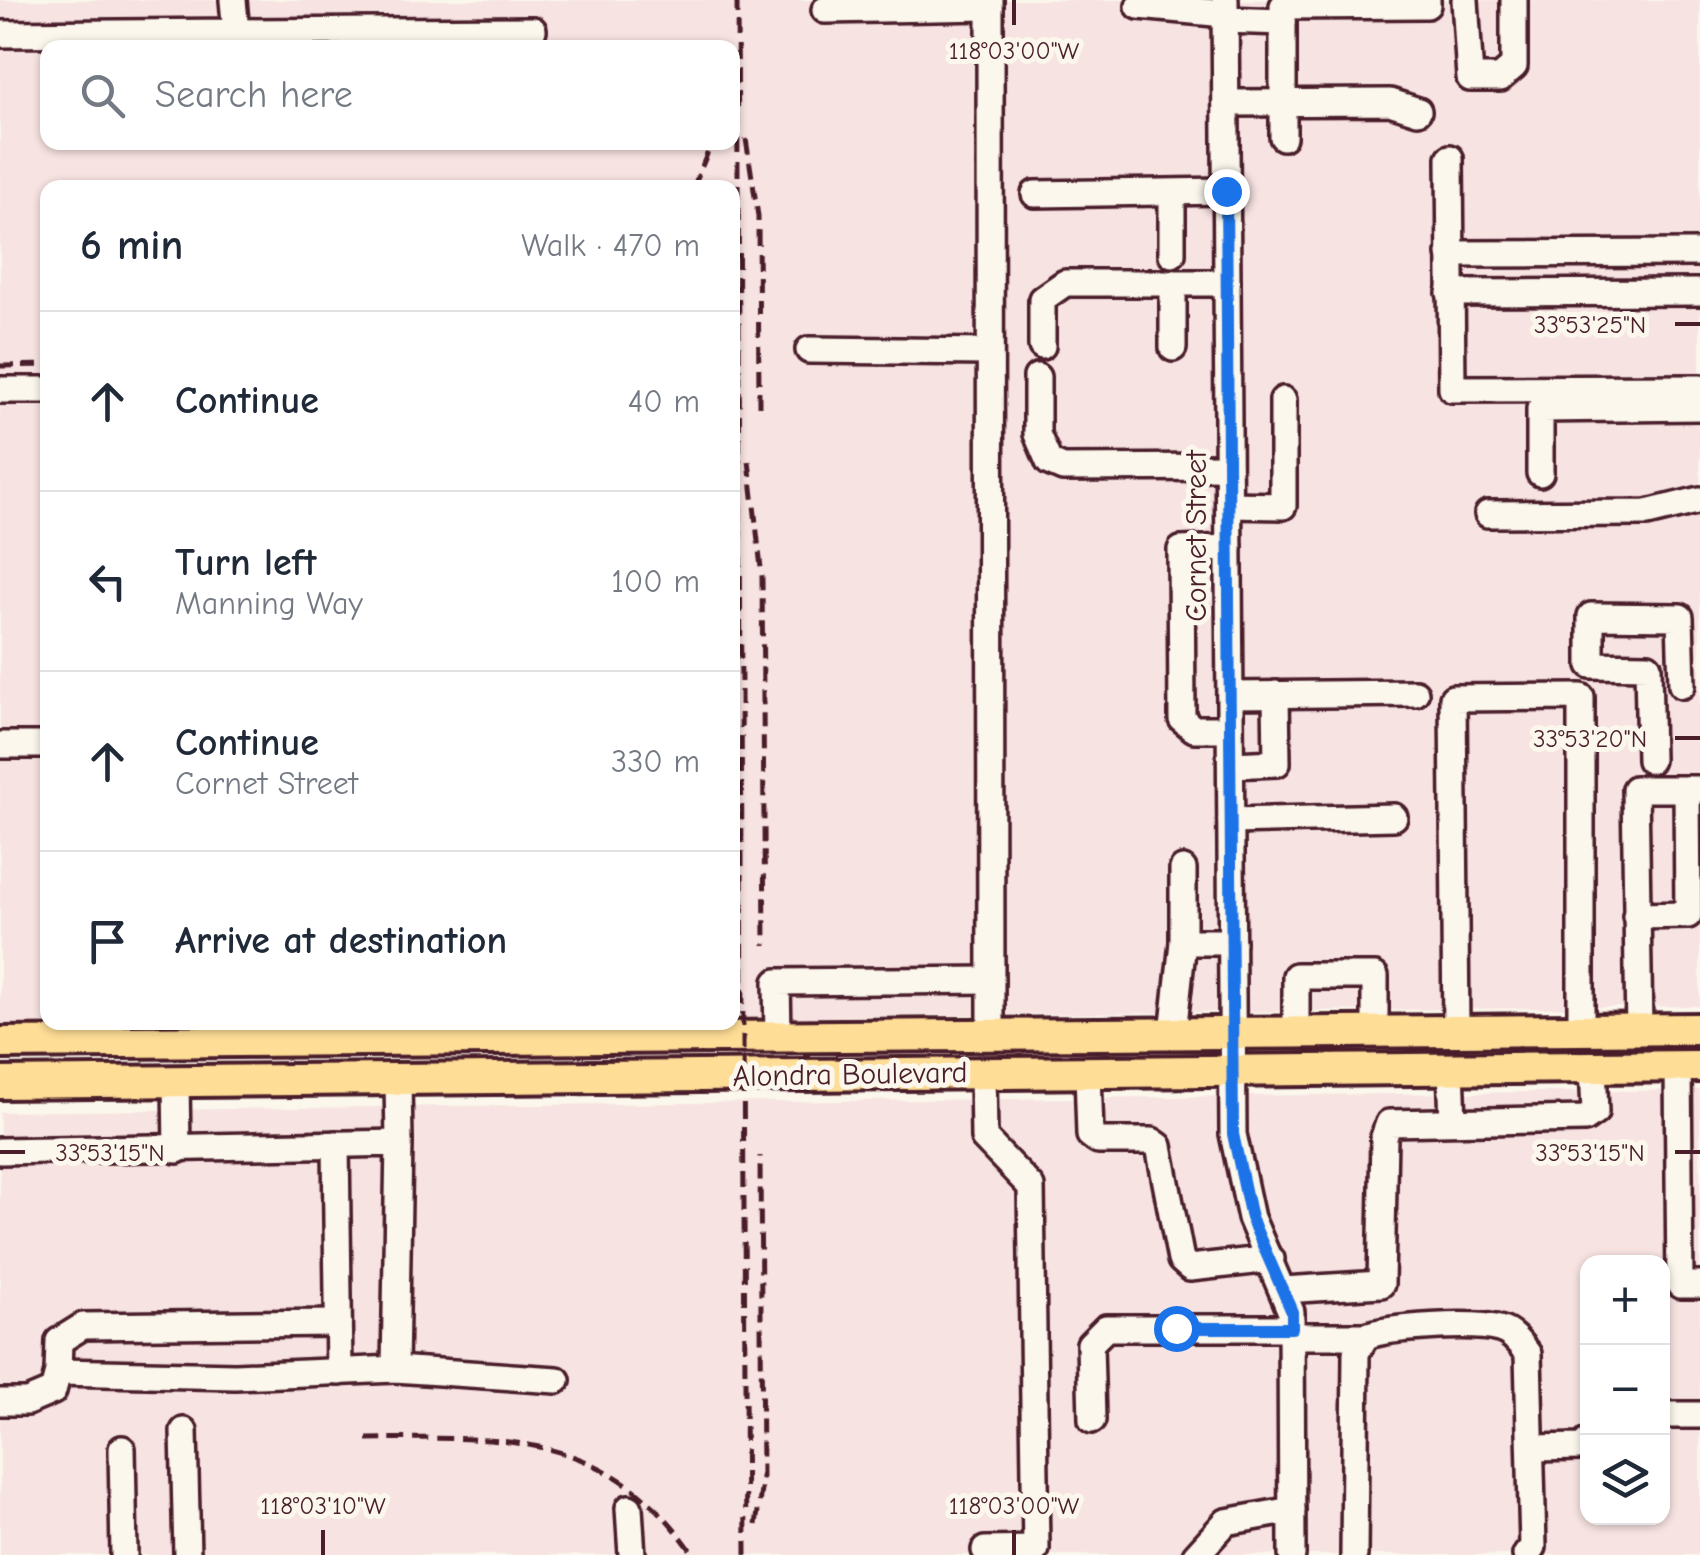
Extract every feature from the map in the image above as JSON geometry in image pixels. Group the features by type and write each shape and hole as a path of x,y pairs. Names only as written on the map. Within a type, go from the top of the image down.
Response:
{"main road":[{"name":"Alondra Boulevard","path":"0,1042 525,1030 694,1030 778,1036 1700,1029"},
{"path":"523,1078 525,1030"},
{"name":"Alondra Boulevard","path":"0,1083 1689,1066"}],"street":[{"path":"234,0 236,32"},
{"path":"1283,137 1283,6 1427,4 1427,0"},
{"path":"1465,4 1470,78 1500,78 1514,66 1514,0"},
{"path":"825,10 990,4 991,1035"},
{"path":"1139,6 1225,11 1283,22"},
{"name":"Cornet Street","path":"1225,11 1233,1071 1238,1169 1251,1218 1292,1312 1292,1555"},
{"path":"0,34 532,30"},
{"path":"1226,103 1390,102 1418,111"},
{"path":"1450,158 1451,384 1455,391 1700,388"},
{"path":"1035,194 1226,191"},
{"path":"1172,194 1172,254"},
{"path":"1450,254 1700,254"},
{"path":"1173,283 1173,348"},
{"path":"1042,346 1042,299 1066,284 1227,284"},
{"path":"1450,293 1700,292"},
{"path":"809,350 989,352"},
{"path":"1037,376 1037,434 1049,462 1063,468 1228,467"},
{"path":"0,390 40,390"},
{"path":"1229,505 1284,506 1284,400"},
{"path":"1540,472 1540,409 1700,408"},
{"path":"1488,514 1648,513 1700,500"},
{"path":"1229,548 1181,550 1181,587 1182,719 1194,729 1230,729"},
{"path":"1649,686 1691,685 1680,617 1591,616 1591,665 1648,666 1650,760"},
{"path":"1230,695 1415,693"},
{"path":"1231,765 1277,764 1276,694"},
{"path":"1456,1031 1453,698 1581,697 1580,1030"},
{"path":"0,745 40,745"},
{"path":"1636,916 1688,915 1693,788 1636,790 1636,916 1639,1030"},
{"path":"1231,821 1394,816"},
{"path":"1174,1034 1183,942 1183,869"},
{"path":"1183,942 1232,942"},
{"path":"1296,1032 1296,976 1375,976 1376,1032"},
{"path":"778,1036 777,982 991,980"},
{"path":"560,1078 561,1030"},
{"path":"690,1076 694,1030"},
{"path":"1689,1066 1690,1226 1680,1285 1700,1285"},
{"path":"1283,1290 1382,1284 1385,1128 1396,1122 1592,1117 1594,1067"},
{"path":"1451,1069 1453,1120"},
{"path":"1088,1072 1090,1135 1098,1142 1152,1142 1158,1146 1182,1260 1190,1268 1271,1259"},
{"path":"983,1073 984,1138 1031,1187 1036,1549 985,1550"},
{"path":"395,1369 398,1079"},
{"path":"176,1082 176,1150"},
{"path":"0,1151 399,1143"},
{"path":"336,1144 339,1372"},
{"path":"0,1402 27,1402 53,1391 59,1341 83,1326 338,1323"},
{"path":"1092,1420 1090,1344 1106,1328 1366,1336 1386,1328 1498,1328 1516,1338 1528,1354 1533,1547 1526,1555"},
{"path":"1354,1555 1356,1353 1366,1336"},
{"path":"58,1372 235,1376 395,1369 558,1380"},
{"path":"1670,1416 1700,1415"},
{"path":"184,1431 187,1555"},
{"path":"1533,1448 1580,1447"},
{"path":"122,1449 124,1555"},
{"path":"629,1508 632,1555"},
{"path":"1196,1555 1226,1522 1292,1510"}],"shaded area":[{"path":"0,0 1700,0 1700,1006 740,1018 740,180 40,180 40,1028 0,1028"},
{"path":"1700,1090 1700,1555 0,1555 0,1112"}],"railway":[{"path":"737,0 737,40"},
{"path":"746,139 758,216 759,406"},
{"path":"696,180 709,150"},
{"path":"738,150 738,180"},
{"path":"0,366 40,365"},
{"path":"749,461 762,577 765,945"},
{"path":"740,518 746,1555"},
{"path":"756,1525 762,1483 760,1156"},
{"path":"367,1439 507,1442 549,1449 589,1463 626,1484 661,1514 694,1555"}],"route":[{"path":"1176,1328 1292,1328 1292,1312 1251,1218 1233,1134 1226,191"}]}
